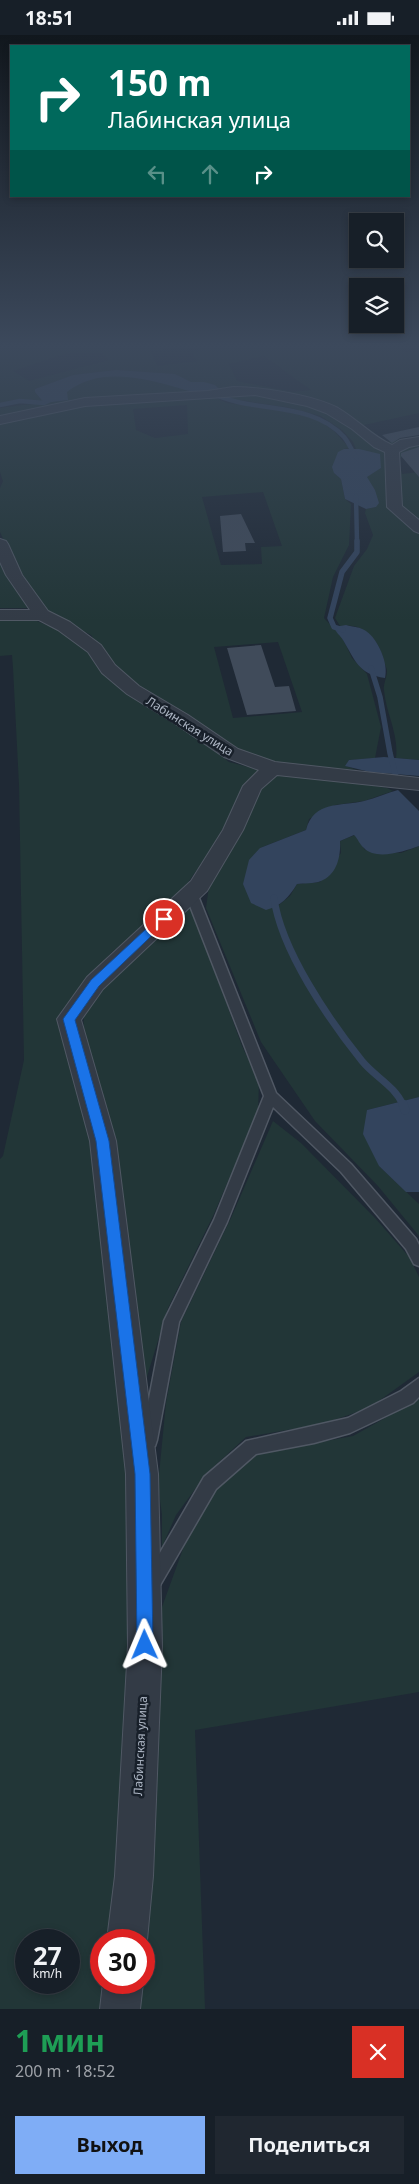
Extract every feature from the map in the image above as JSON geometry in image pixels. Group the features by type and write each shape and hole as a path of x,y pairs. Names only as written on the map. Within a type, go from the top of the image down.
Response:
{"street":[{"path":"371,437 379,444 392,450"},
{"path":"392,450 405,443 419,441"},
{"path":"392,450 395,507 419,527"},
{"name":"Лабинская улица","path":"0,544 14,575 42,615 64,626 95,649 108,669 133,690 231,753 273,768 253,786 228,838 200,886 95,983 69,1019 102,1141 142,1474 145,1645 136,1828 128,1929"},
{"path":"0,615 42,615"},
{"path":"273,768 419,784"},
{"path":"120,2009 122,1994"}],"lane":[{"path":"191,893 271,1095 297,1123 346,1168 411,1244 419,1259"},
{"path":"142,1474 172,1321 220,1222 271,1095"},
{"path":"144,1597 210,1483 252,1447 314,1435 350,1425 406,1397 419,1385"}],"green space":[{"path":"0,437 339,437 349,448 344,449 334,473 341,479 345,499 351,504 349,545 333,577 324,618 342,637 352,658 367,674 381,727 375,758 349,760 346,766 357,770 271,762 231,748 116,670 91,635 54,616 41,603 20,575 0,532 0,488 3,481 0,472","holes":["263,492 282,546 261,547 262,564 221,565 202,497","278,642 302,712 233,718 214,647"]},
{"path":"349,437 380,437 386,442 419,437 419,440 391,448 390,508 419,531 419,760 396,758 396,741 384,690 387,670 378,645 363,629 349,625 340,626 335,618 354,566 367,549 373,535 365,513 366,509 376,507 375,490 366,477 381,468 359,449 356,449"},
{"path":"419,442 419,454 398,458 402,474 419,472 419,525 397,507 395,455 403,448"},
{"path":"0,557 31,608 0,608"},
{"path":"0,619 37,621 63,632 90,651 109,680 183,726 229,762 264,771 240,794 217,841 175,901 111,953 60,1017 96,1142 128,1473 133,1629 114,1929 90,1929 90,1994 107,1994 105,2009 0,2009 0,1159 3,1156 24,1060 19,785 12,655 0,656"},
{"path":"291,773 387,788 393,791 364,801 335,805 309,819 306,830 260,848 275,908 290,896 297,884 320,882 341,853 340,841 355,835 365,850 401,853 419,846 419,1097 367,1110 379,1166 419,1204 419,1236 378,1186 315,1121 261,1042 206,908 209,886 252,800 271,777"},
{"path":"191,906 242,1046 259,1082 258,1112 213,1216 168,1308 145,1383 83,1037 84,1013 112,976"},
{"path":"273,1121 301,1143 376,1219 410,1258 419,1277 419,1372 369,1408 322,1424 246,1437 207,1473 176,1515 162,1547 162,1515 158,1485 166,1403 181,1322 231,1218"},
{"path":"419,1399 419,1692 195,1730 205,2009 133,2009 135,1994 155,1994 155,1929 145,1929 162,1641 162,1607 188,1535 220,1484 255,1454 353,1436"}],"water":[{"path":"344,449 359,449 380,454 381,468 367,477 375,490 379,503 376,507 366,509 345,499 341,479 334,473 332,467 338,452"},
{"path":"346,625 364,630 375,640 384,659 385,678 369,673 354,660 334,627"},
{"path":"384,757 419,760 419,776 370,772 345,766 349,760"},
{"path":"398,790 419,811 419,846 391,854 376,854 364,848 354,835 340,841 340,853 337,864 326,878 315,883 297,884 284,900 266,910 251,903 243,884 249,860 260,848 306,830 310,820 322,809 364,801"},
{"path":"419,1097 419,1192 406,1192 379,1166 363,1134 367,1110"}],"building":[{"path":"385,437 406,437 400,438 392,443"},
{"path":"419,447 419,477 401,456 401,453"},
{"path":"241,514 255,543 245,543 246,551 223,552 220,516"},
{"path":"261,645 275,687 289,686 296,711 247,715 227,648"}],"waterway":[{"path":"344,437 356,457"},
{"path":"356,496 357,542"},
{"path":"343,630 334,627 330,618 342,572 357,552 357,542"},
{"path":"371,668 380,697 398,785"},
{"path":"274,898 278,918 286,940 308,984 335,1026 362,1061 395,1092 403,1105"},
{"path":"403,1104 405,1110"}],"route":[{"path":"145,1645 142,1474 102,1141 69,1019 95,983 164,919"}]}
